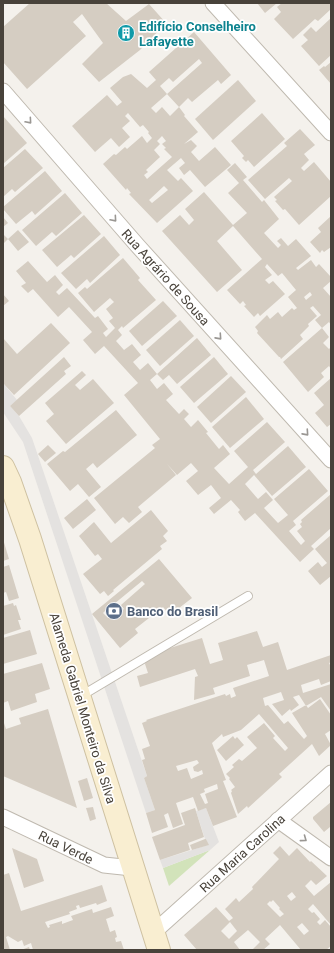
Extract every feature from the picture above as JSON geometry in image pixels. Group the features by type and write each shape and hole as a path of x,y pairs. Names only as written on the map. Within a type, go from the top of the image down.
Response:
{"street":[{"path":"213,3 329,128"},
{"name":"Rua Agrário de Sousa","path":"3,91 137,245 331,460"},
{"name":"Alameda Gabriel Monteiro da Silva","path":"3,467 10,482 30,539 156,941"},
{"name":"Rua Maria Carolina","path":"156,941 278,820 331,773"},
{"name":"Rua Verde","path":"3,817 104,865 132,868"},
{"path":"278,820 331,858"}],"lane":[{"path":"80,696 248,596"}],"green space":[{"path":"210,850 169,886 163,868"}],"shaded area":[{"path":"3,383 17,400 10,406 19,416 32,438 147,776 144,778 155,810 146,813 23,442 3,412"},
{"path":"206,808 219,842 210,850 163,868 160,860 208,845 196,811"}],"building":[{"path":"30,3 106,3 126,21 149,4 166,23 140,50 99,82 82,64 103,43 82,14 73,22 86,36 27,89 3,62 3,27"},
{"path":"257,3 277,3 265,13"},
{"path":"282,3 331,3 331,9 318,21 315,19 293,39 274,19 281,12 277,7"},
{"path":"331,18 331,55 319,66 301,46 308,40 303,35 311,27 316,32"},
{"path":"194,32 231,75 221,84 218,80 192,102 188,98 179,107 185,115 184,116 198,132 184,144 191,140 197,146 191,152 199,161 215,147 231,165 205,187 190,170 184,175 179,168 185,163 181,158 167,170 178,181 181,178 193,191 157,223 129,194 131,193 127,188 126,190 103,164 125,147 127,149 142,136 147,143 152,138 143,125 140,127 128,113 125,116 130,121 122,128 130,137 119,147 111,138 95,152 72,126 107,95 117,106 122,102 110,88 123,77 131,74 147,88 156,80 149,72","holes":["199,59 202,63 167,94 160,86 169,78 173,82","167,94 179,107 170,116 162,107 156,113 151,108","162,136 166,141 162,144 166,148 164,149 172,157 147,179 144,175 148,172 146,170 160,157 154,150 160,144 157,141","164,186 168,190 152,203 149,200"]},
{"path":"331,62 331,84 319,70"},
{"path":"238,80 256,101 213,140 195,119"},
{"path":"262,113 285,139 254,167 248,160 246,162 242,158 244,156 231,141"},
{"path":"3,116 27,143 3,164"},
{"path":"300,129 315,145 304,154 309,160 301,168 304,171 314,162 331,182 331,196 299,225 285,209 283,210 275,201 277,200 274,197 292,181 289,178 265,199 248,180 287,146 284,143"},
{"path":"25,149 43,168 15,192 12,189 3,197 3,168"},
{"path":"235,163 247,177 243,180 262,202 264,200 279,219 264,233 278,248 281,245 277,241 281,238 288,246 296,239 311,256 296,268 298,270 311,260 316,267 319,264 331,277 331,281 323,288 331,297 331,325 329,322 322,328 315,320 321,315 313,306 310,308 317,316 308,324 309,326 300,335 303,339 281,359 257,333 258,331 255,327 267,315 270,319 278,312 282,317 292,308 294,310 297,308 288,297 296,290 282,273 278,276 267,264 265,267 272,275 265,280 269,284 273,281 285,294 260,316 258,313 254,317 244,306 246,305 243,301 240,304 227,290 262,259 233,226 217,241 242,270 217,292 162,231 180,215 189,225 194,220 185,209 204,192 233,225 247,213 228,193 239,183 227,170","holes":["310,292 312,295 306,300 304,297"]},
{"path":"45,171 62,191 35,215 32,211 16,224 3,209 3,207"},
{"path":"65,193 82,213 56,236 52,232 36,246 22,230"},
{"path":"84,215 101,234 74,258 71,255 57,267 42,250"},
{"path":"331,216 331,247 324,252 322,250 320,253 310,242 321,232 318,228"},
{"path":"3,217 8,223 3,227"},
{"path":"18,230 29,242 18,251 8,239"},
{"path":"3,234 8,239 3,244"},
{"path":"104,236 120,255 90,283 87,279 76,289 61,273"},
{"path":"123,258 140,278 138,280 156,300 123,328 122,326 118,330 122,335 116,341 124,350 132,344 141,355 133,362 140,370 148,363 157,374 150,380 157,389 164,383 173,394 166,400 179,414 184,409 189,414 184,419 191,427 198,420 219,449 223,445 230,454 214,468 229,484 248,467 234,451 267,422 285,442 253,470 256,474 288,446 306,467 272,496 254,475 245,484 258,499 266,492 273,500 264,508 278,523 288,515 274,499 309,469 328,491 293,521 296,525 289,531 301,545 305,541 297,531 302,527 300,524 302,522 301,520 331,494 331,528 311,546 314,549 300,562 255,513 245,521 238,512 240,510 231,500 214,514 209,508 221,498 211,485 198,495 186,481 198,471 191,463 177,475 167,464 176,475 138,507 142,512 129,523 123,517 115,524 94,498 155,448 152,445 160,439 124,395 138,383 104,346 95,354 83,340 92,332 69,307 58,317 33,289 28,293 21,286 26,283 16,271 28,261 47,282 55,275 63,285 56,292 59,295 67,288 95,318 98,316 108,329 103,333 106,337 115,328 109,321 113,318 106,309 114,302 110,298 94,312 78,293 85,287 87,289"},
{"path":"3,294 9,301 3,306"},
{"path":"163,301 177,316 142,346 129,331"},
{"path":"180,320 194,336 160,366 146,350"},
{"path":"51,323 70,343 14,395 3,383 3,338 17,354"},
{"path":"322,328 329,337 323,343 329,349 331,347 331,369 329,366 321,373 324,377 308,392 283,362"},
{"path":"197,338 211,355 177,384 169,375 163,380 157,374"},
{"path":"64,357 71,366 64,371 66,374 19,416 10,406"},
{"path":"214,357 228,374 194,403 180,387"},
{"path":"82,371 86,375 75,385 80,390 93,379 114,403 66,444 46,421 54,414 45,403"},
{"path":"231,376 246,392 211,423 197,407"},
{"path":"331,378 331,424 327,427 315,413 324,405 314,393"},
{"path":"246,397 264,419 230,448 212,427"},
{"path":"116,410 137,435 97,468 93,463 86,469 101,487 89,497 78,484 70,491 47,464 63,451 65,452"},
{"path":"48,445 56,453 45,462 38,454"},
{"path":"87,499 96,510 73,529 64,518"},
{"path":"151,510 168,531 163,536 167,541 160,546 162,549 113,590 114,591 108,596 104,591 100,594 83,574 102,559 98,554 95,556 79,536 94,522 111,543"},
{"path":"331,535 331,576 320,585 308,571 318,562 322,567 327,563 315,549"},
{"path":"3,539 9,559 3,561"},
{"path":"159,559 192,598 170,615 163,607 135,629 138,633 120,648 92,614","holes":["142,581 145,584 121,605 124,609 120,612 114,604","107,609 112,615 108,618 103,613"]},
{"path":"9,565 19,598 9,601 6,592 3,593 3,567"},
{"path":"13,603 14,606 16,605 21,620 18,620 21,629 3,635 3,606"},
{"path":"30,630 37,654 3,664 3,638"},
{"path":"257,631 263,647 278,642 287,670 331,655 331,662 329,663 331,667 331,681 321,685 319,679 301,685 303,693 331,684 331,711 321,697 306,706 308,708 320,699 331,715 331,730 325,734 331,745 319,756 312,744 279,774 282,777 248,808 247,806 238,814 231,793 231,790 235,787 226,774 234,767 232,765 239,759 242,761 257,748 247,737 264,723 275,736 273,738 285,751 288,748 259,714 241,730 223,737 222,734 212,743 226,780 223,781 237,817 213,826 206,808 198,811 193,797 176,803 183,824 173,828 168,813 164,815 168,827 152,833 146,813 155,810 144,778 147,776 142,760 145,759 142,749 150,746 142,723 147,721 146,720 225,694 226,696 230,694 231,698 236,696 233,688 269,676 264,660 247,665 250,676 213,688 215,694 194,700 195,677 198,676 195,669 140,687 137,676 148,673 145,664 147,658 151,654 202,638 210,664 223,660 218,643","holes":["281,692 284,700 272,704 282,716 290,709 291,711 299,705 293,697 299,695 306,705 292,713 307,736 304,739 288,721 284,724 268,705 265,706 263,698","197,760 199,763 193,767 194,771 198,772 202,770 203,774 191,779 187,768 178,771 176,766","217,784 218,789 205,794 208,803 205,804 200,794 205,792 204,789"]},
{"path":"42,663 50,689 35,694 37,702 11,711 8,701 3,703 3,674"},
{"path":"48,709 77,808 3,776 3,720 6,729 21,724 19,718"},
{"path":"233,736 235,739 237,737 244,745 226,761 217,750"},
{"path":"87,778 93,798 84,801 78,781"},
{"path":"331,802 331,828 330,827 324,832 313,817"},
{"path":"93,807 96,819 90,821 86,808"},
{"path":"195,808 204,837 188,843 190,850 160,860 152,837 185,825 181,813"},
{"path":"205,839 209,845 192,850 190,845"},
{"path":"280,846 289,856 297,848 310,862 311,861 327,876 316,885 311,880 305,886 314,896 331,882 331,925 313,904 308,909 312,913 314,912 320,919 317,922 320,925 325,920 331,927 331,946 326,950 301,950 280,925 265,939 270,944 263,950 252,950 260,942 248,930 234,942 240,950 197,950 184,935 216,907 229,921 233,918 225,909 236,898 239,902 253,889 252,887 279,859 273,853","holes":["292,892 296,897 291,901 287,896","273,900 284,914 280,917 267,904 270,901 271,902","230,922 237,931 229,939 221,931","302,923 309,931 304,935 297,927"]},
{"path":"12,848 37,859 44,881 24,888"},
{"path":"9,873 21,911 102,885 107,901 97,905 96,903 80,908 79,905 76,906 77,909 69,912 70,914 45,922 48,928 50,927 49,925 62,921 62,924 73,920 71,916 92,909 93,913 111,907 114,916 106,919 110,932 115,930 117,937 115,938 116,942 121,941 124,950 33,950 31,943 24,946 22,940 18,942 8,936 6,937 10,950 3,950 3,875"},
{"path":"29,947 30,950 21,950"}],"place":[{"name":"Edifício Conselheiro Lafayette","path":"126,33"},
{"name":"Banco do Brasil","path":"114,611"}]}
